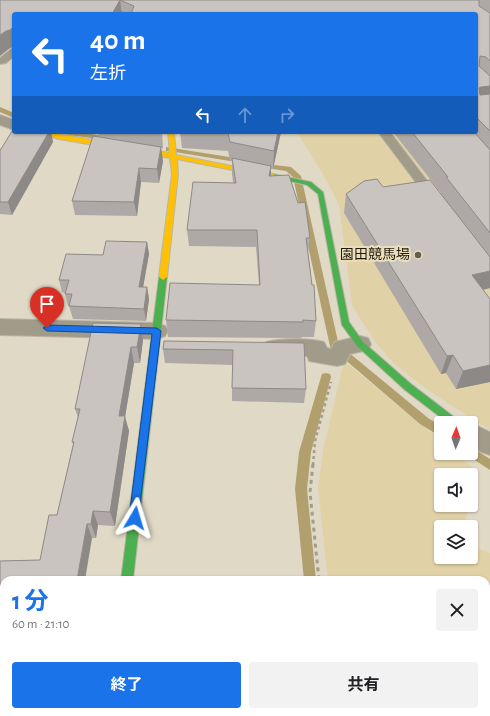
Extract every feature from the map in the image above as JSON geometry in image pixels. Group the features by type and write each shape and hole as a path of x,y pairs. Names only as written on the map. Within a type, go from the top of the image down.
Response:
{"street":[{"path":"0,120 12,130"},
{"path":"50,134 173,156 309,183 321,193 345,323 360,344 408,386 446,416"},
{"path":"127,576 175,174 171,134"},
{"path":"0,327 156,338 178,346"},
{"path":"254,347 316,348 318,355 337,358 343,348 360,344"},
{"path":"478,437 490,445"}],"lane":[{"path":"0,60 3,61 12,53"},
{"path":"386,134 442,209"}],"path":[{"path":"319,576 310,492 312,464 315,441 337,358"}],"shaded area":[{"name":"園田競馬場","path":"490,0 490,430 478,422 478,416 468,416 441,399 395,364 377,344 366,328 352,305 339,205 327,181 298,134 478,134 478,12"},
{"path":"344,361 434,435 434,460 464,460 474,468 434,468 434,512 467,512 466,520 434,520 434,564 478,564 478,549 490,553 490,576 328,576 318,488 323,451"}],"building":[{"path":"0,0 120,0 113,12 12,12 12,28 0,35"},
{"path":"120,0 479,0 479,6 490,13 490,61 486,57 480,56 479,66 490,76 490,86 479,88 480,95 490,94 490,131 478,119 478,12 132,12 134,6"},
{"path":"12,131 12,134 48,134 8,202 0,202 1,149"},
{"path":"228,134 278,134 274,151 230,142"},
{"path":"414,134 476,134 490,150 490,233 446,177 448,177"},
{"path":"93,136 161,147 157,169 139,168 134,202 72,201"},
{"path":"232,158 271,166 269,176 289,175 298,203 305,202 310,238 306,238 312,285 314,285 316,321 166,320 170,283 260,285 257,230 187,230 193,182 236,183"},
{"path":"377,179 383,187 430,180 490,257 490,271 472,275 490,299 490,365 463,371 453,355 447,356 346,194 364,181"},
{"path":"106,241 147,242 139,287 147,287 144,309 69,306 72,294 65,294 69,280 59,280 66,254 103,255"},
{"path":"93,323 141,324 137,347 131,347 119,416 125,416 110,512 93,511 91,524 87,524 78,576 0,576 0,561 40,560 49,515 57,515 74,442 72,442 80,409 75,409"},
{"path":"164,341 304,343 306,389 232,388 233,350 163,349"}],"waterway":[{"path":"0,109 12,115"},
{"path":"76,134 112,139"},
{"path":"169,149 242,161"},
{"path":"261,165 288,169 297,176 334,348"},
{"path":"339,350 424,421 434,427"},
{"path":"310,576 301,489 305,452 326,377"},
{"path":"478,457 490,465"}],"traffic: fast":[{"path":"273,176 309,183 321,193 345,323 360,344 408,387 446,416"},
{"path":"127,576 163,277"}],"traffic: slow":[{"path":"47,134 173,156 273,176"},
{"path":"163,277 175,174 171,134"}],"place":[{"name":"園田競馬場","path":"418,255"}],"route":[{"path":"47,328 157,331 135,518"}]}
